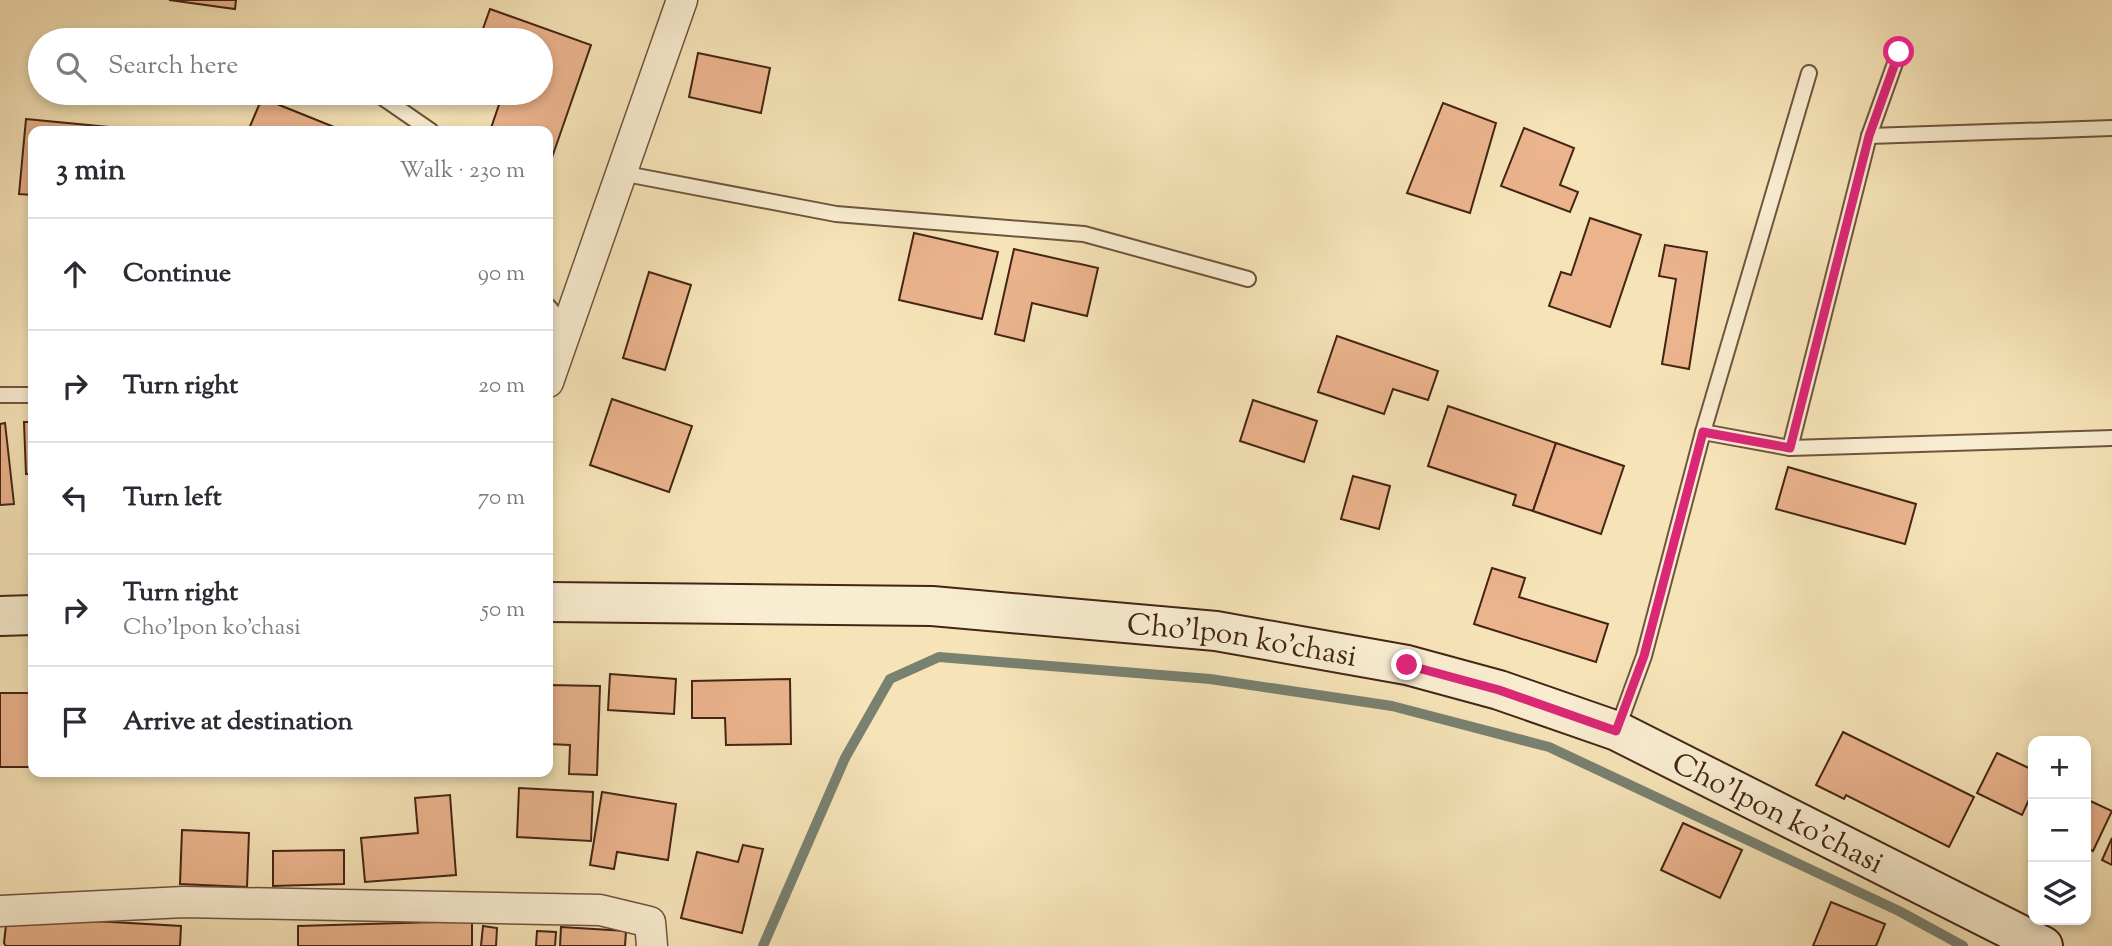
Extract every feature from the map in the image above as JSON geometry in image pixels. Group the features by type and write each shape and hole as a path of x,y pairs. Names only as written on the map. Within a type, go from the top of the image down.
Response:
{"main road":[{"name":"Cho'lpon ko'chasi","path":"553,602 932,606 1216,631 1407,665 1499,690 1616,731 2043,946"},
{"path":"0,616 28,615"}],"street":[{"path":"553,346 557,317 621,173 682,0"},
{"path":"0,911 184,902 600,910 650,922 652,946"}],"lane":[{"path":"1790,448 1869,136 1899,52"},
{"path":"1616,731 1644,656 1703,432 1809,73"},
{"path":"393,105 424,126"},
{"path":"1869,136 2112,128"},
{"path":"621,173 836,214 1084,234 1248,279"},
{"path":"0,395 28,395"},
{"path":"1703,432 1790,448 2112,438"}],"building":[{"path":"169,0 236,0 235,9"},
{"path":"490,9 543,28 483,28"},
{"path":"553,31 591,45 553,155 553,126 492,126 499,105 553,105"},
{"path":"698,53 770,68 761,113 689,97"},
{"path":"1443,103 1496,123 1470,213 1407,193"},
{"path":"259,105 279,105 332,126 250,126"},
{"path":"26,119 98,126 28,126 28,195 19,194"},
{"path":"1524,128 1574,148 1560,185 1578,192 1570,212 1501,186"},
{"path":"1590,218 1641,235 1610,327 1549,306 1561,272 1571,275"},
{"path":"914,233 998,252 982,319 899,300"},
{"path":"1665,245 1707,252 1689,369 1662,364 1676,279 1659,276"},
{"path":"1014,249 1098,268 1087,316 1032,303 1024,341 995,334"},
{"path":"649,272 691,285 665,370 623,358"},
{"path":"1337,336 1438,371 1428,400 1393,389 1384,414 1318,392"},
{"path":"612,399 692,426 669,492 590,465"},
{"path":"1253,400 1317,421 1304,462 1240,441"},
{"path":"1448,406 1556,443 1533,511 1513,505 1516,495 1428,466"},
{"path":"24,422 28,422 28,474"},
{"path":"5,423 14,504 0,505 0,424"},
{"path":"1556,443 1624,466 1601,534 1533,511"},
{"path":"1788,467 1916,504 1905,544 1776,509"},
{"path":"1353,476 1390,486 1379,529 1341,519"},
{"path":"1492,568 1525,578 1519,597 1608,624 1596,662 1474,624"},
{"path":"610,674 676,679 674,714 608,710"},
{"path":"790,679 791,744 726,745 725,718 692,718 692,681"},
{"path":"553,685 600,686 597,775 569,774 570,745 553,744"},
{"path":"0,693 28,693 28,767 0,767"},
{"path":"1843,732 1974,797 1949,847 1846,795 1844,799 1816,785"},
{"path":"1997,753 2028,768 2028,802 2022,815 1977,793"},
{"path":"519,788 593,792 591,841 517,837"},
{"path":"602,792 676,804 668,860 617,852 614,869 590,865"},
{"path":"450,795 456,875 365,882 361,838 418,833 415,798"},
{"path":"2091,801 2112,811 2093,851 2091,850"},
{"path":"1683,823 1742,850 1720,898 1661,870"},
{"path":"182,830 249,833 247,887 180,884"},
{"path":"2112,838 2112,865 2102,860"},
{"path":"743,845 763,849 742,933 681,918 697,852 738,862"},
{"path":"344,850 344,884 273,886 273,851"},
{"path":"1831,902 1885,924 1876,946 1813,946"},
{"path":"94,921 181,926 180,946 6,946 4,943 6,925"},
{"path":"472,921 472,946 298,946 298,926"},
{"path":"483,926 497,928 496,946 481,946"},
{"path":"561,927 626,931 625,946 560,946"},
{"path":"537,931 556,932 555,946 536,946"}],"waterway":[{"path":"763,946 845,758 890,679 939,657 1210,679 1392,706 1549,747 1899,911 1963,946"}],"route":[{"path":"1407,665 1499,690 1616,731 1644,656 1703,432 1790,448 1869,136 1899,52"}]}
